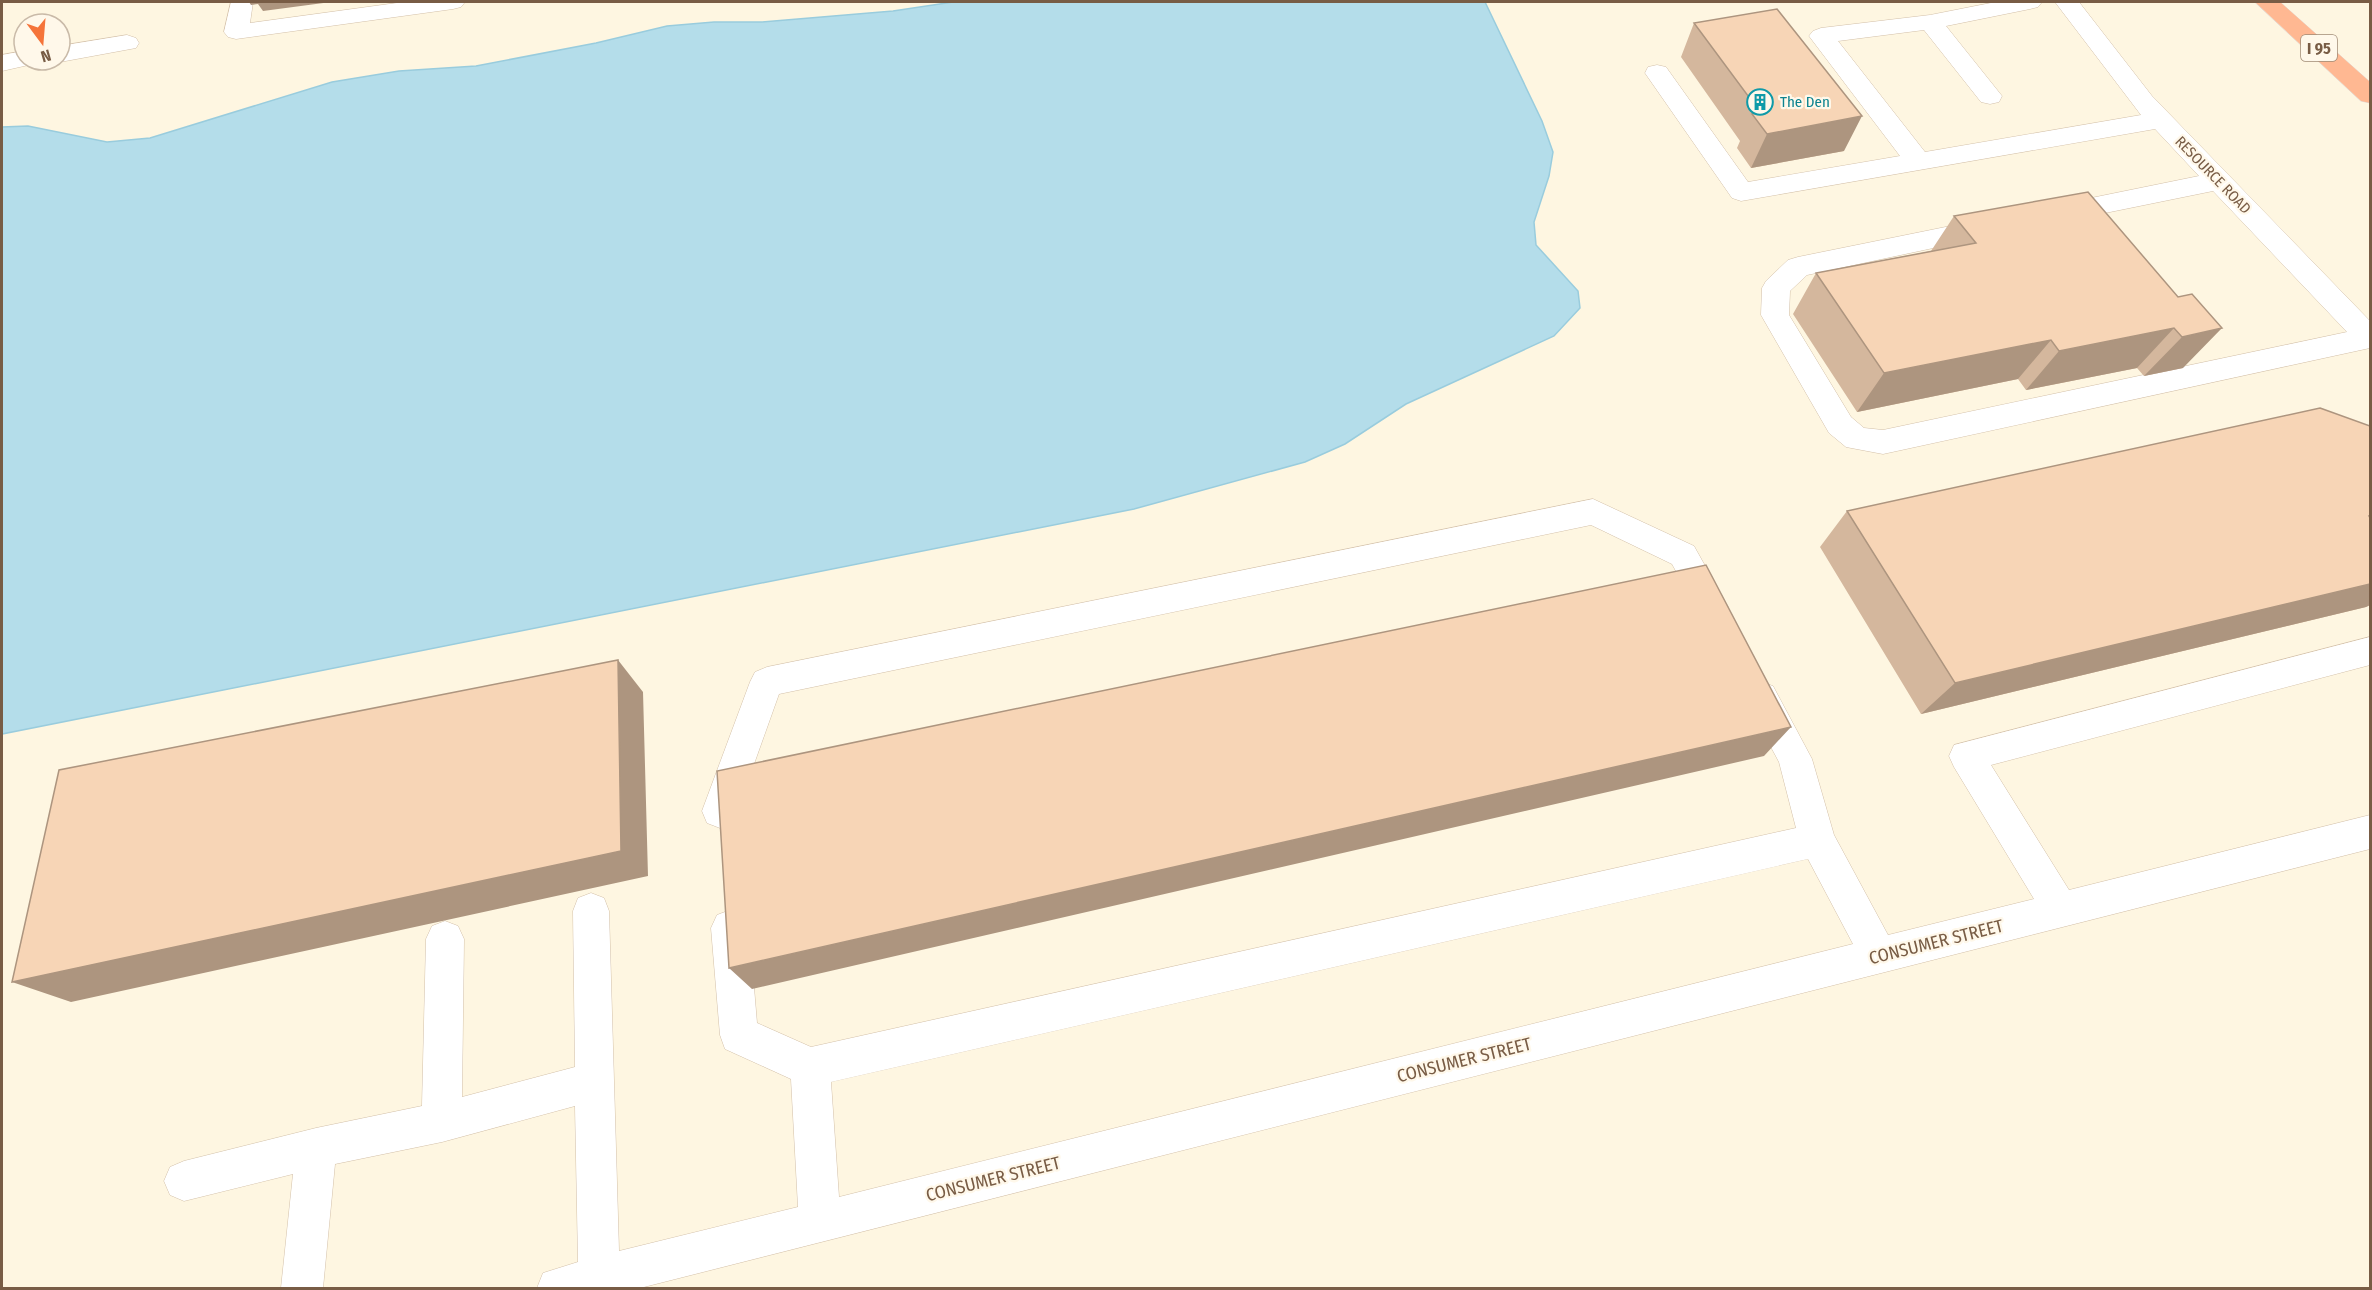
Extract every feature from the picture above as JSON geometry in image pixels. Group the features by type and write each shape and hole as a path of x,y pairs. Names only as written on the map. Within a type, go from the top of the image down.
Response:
{"highway":[{"name":"I 95","path":"2267,2 2370,95"}],"street":[{"path":"242,2 236,32 453,2"},
{"path":"1919,162 1821,36 1930,22 2031,2"},
{"name":"RESOURCE ROAD","path":"2067,2 2143,102 2370,338"},
{"path":"1930,22 1990,96"},
{"path":"72,52 128,44"},
{"path":"1657,73 1741,192 2161,120"},
{"path":"2219,181 1798,267 1776,288 1775,315 1840,425 1857,439 1883,442 2370,338"},
{"path":"723,838 720,805 767,682 1593,512 1683,555 1724,629"},
{"path":"2061,910 1966,756 2370,651"},
{"path":"1746,669 1795,759 1817,840 1879,956"},
{"name":"CONSUMER STREET","path":"558,1288 2370,832"},
{"path":"727,895 739,1035 810,1067 1817,840"},
{"path":"591,911 598,1278"},
{"path":"442,1122 445,939"},
{"path":"810,1067 820,1223"},
{"path":"184,1180 316,1148 442,1122 595,1081"},
{"path":"302,1288 316,1148"}],"water":[{"path":"953,2 1485,2 1542,121 1553,152 1549,176 1534,222 1536,245 1578,291 1580,308 1554,336 1406,404 1345,444 1305,462 1134,509 2,734 2,127 28,126 107,142 150,138 332,82 399,71 476,66 596,43 667,26 714,22 762,22 893,11"}],"building":[{"path":"1777,9 1862,116 1767,134 1752,114 1760,112 1694,23"},
{"path":"2088,192 2178,297 2192,294 2222,328 2182,337 2174,328 2059,351 2051,340 1884,373 1816,273 1976,243 1954,216"},
{"path":"2320,408 2370,426 2370,584 1955,683 1847,511"},
{"path":"1706,565 1791,727 729,968 717,771"},
{"path":"618,660 621,851 12,982 59,770"}],"place":[{"name":"The Den","path":"1760,102"}]}
